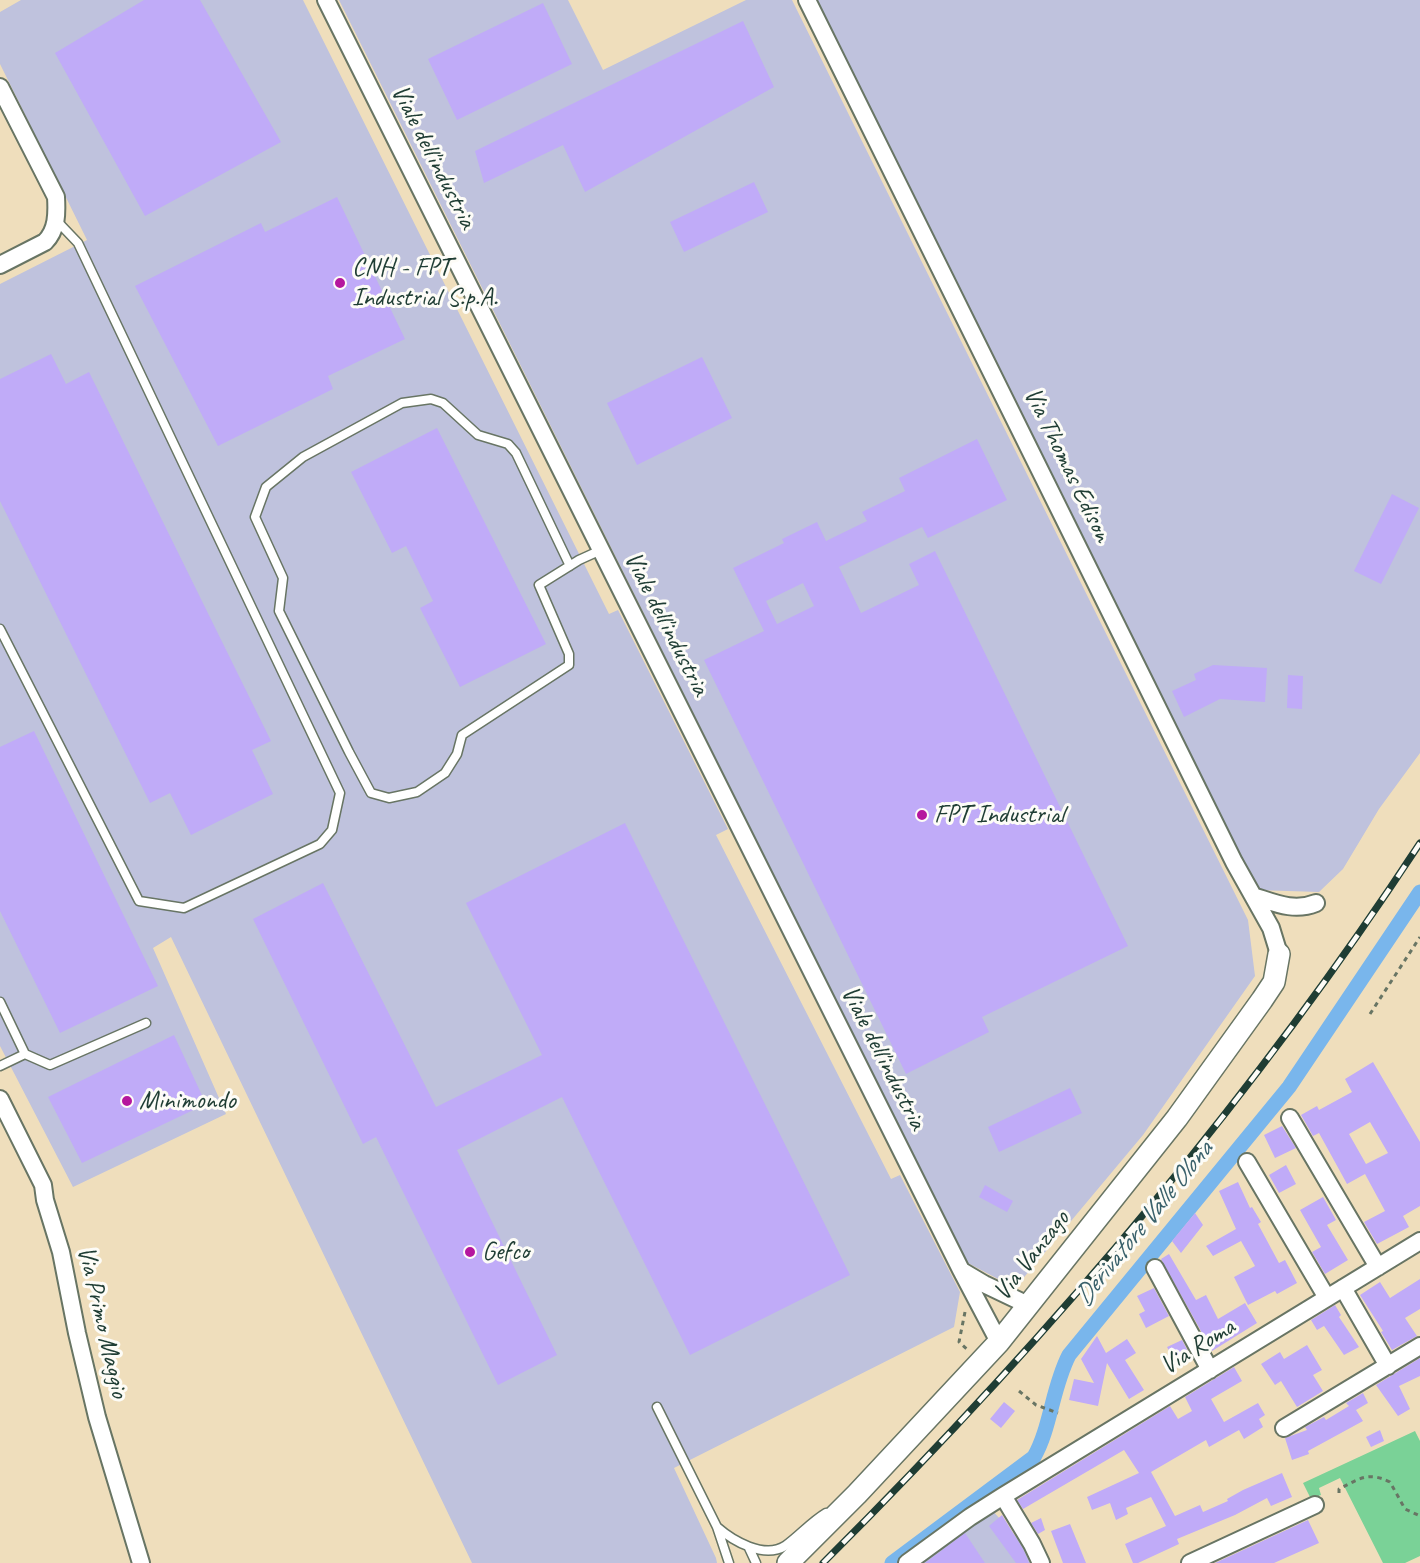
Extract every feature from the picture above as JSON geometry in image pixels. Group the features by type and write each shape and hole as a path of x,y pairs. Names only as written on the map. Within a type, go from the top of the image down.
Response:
{"street":[{"name":"Viale dell'industria","path":"326,0 999,1342"},
{"name":"Via Thomas Edison","path":"807,0 1229,852 1271,928 1279,954"},
{"path":"0,87 56,197 56,220 51,237 0,265"},
{"path":"1253,896 1290,908 1306,908 1316,903"},
{"name":"Via Vanzago","path":"788,1563 857,1494 999,1342 1177,1118 1274,982 1279,954"},
{"name":"Via Primo Maggio","path":"0,1099 43,1185 45,1200 61,1252 97,1417 141,1563"},
{"path":"1290,1118 1378,1267"},
{"path":"1247,1162 1327,1299"},
{"name":"Via Roma","path":"907,1563 1003,1496 1420,1241"},
{"path":"1155,1268 1210,1370"},
{"path":"961,1270 1028,1305"},
{"path":"1343,1288 1388,1365"},
{"path":"1284,1428 1420,1346"},
{"path":"1003,1496 1041,1563"},
{"path":"1190,1563 1315,1505"}],"lane":[{"path":"0,629 139,901 184,908 320,844 332,830 340,793 78,243 56,220"},
{"path":"570,566 516,453 508,444 478,435 443,403 431,399 402,403 303,457 266,487 255,517 283,578 279,610 371,793 389,798 417,792 446,773 457,754 462,735 569,665 569,654 539,585 601,550"},
{"path":"0,1002 25,1054 50,1065 146,1023"},
{"path":"0,1066 25,1054"},
{"path":"657,1407 717,1527 729,1563"},
{"path":"717,1527 729,1538 749,1548 763,1550 783,1547 819,1518 857,1494"},
{"path":"749,1548 756,1563"}],"path":[{"path":"1370,1014 1420,937"},
{"path":"964,1316 959,1342 970,1352"},
{"path":"1019,1391 1036,1405 1058,1413"},
{"path":"1339,1493 1339,1489 1366,1476 1372,1476 1390,1482 1405,1509 1420,1516"}],"shaded area":[{"path":"21,0 303,0 609,614 618,610 728,829 716,835 891,1179 900,1175 960,1292 954,1327 674,1468 717,1563 472,1563 171,937 153,948 226,1114 73,1187 0,1046 0,284 87,240 0,64 0,12"},
{"path":"339,0 568,0 603,70 746,0 792,0 1248,920 1255,976 1143,1135 1015,1288 966,1262"},
{"path":"814,0 1420,0 1420,753 1379,809 1343,869 1319,892 1256,890"},
{"path":"992,1510 1025,1547 1032,1563 921,1563"}],"green space":[{"path":"1415,1431 1420,1441 1420,1556 1405,1563 1383,1563 1340,1478 1319,1488 1321,1495 1311,1499 1303,1483"}],"building":[{"path":"144,0 200,0 281,142 145,216 55,53"},
{"path":"543,3 572,64 457,120 428,59"},
{"path":"743,21 774,87 585,192 563,145 484,183 475,151"},
{"path":"754,182 768,212 684,252 670,222"},
{"path":"337,197 405,339 328,376 333,389 218,446 135,286 261,223 265,232"},
{"path":"51,354 66,384 89,372 271,741 252,750 273,794 191,835 170,793 150,803 0,501 0,379"},
{"path":"702,357 732,418 637,465 607,403"},
{"path":"437,428 546,644 460,687 420,608 433,601 406,546 392,553 351,472"},
{"name":"FPT Industrial","path":"977,439 1007,500 928,538 922,527 839,567 861,613 919,585 909,564 935,551 1128,946 982,1017 989,1032 906,1074 704,660 764,631 733,568 784,543 782,539 817,522 826,541 867,521 862,512 905,491 899,478","holes":["803,583 814,606 777,624 766,601"]},
{"path":"1392,494 1419,508 1381,584 1354,571"},
{"path":"1213,665 1267,668 1265,702 1220,699 1184,717 1172,691 1196,680 1194,674"},
{"path":"1288,675 1303,676 1302,709 1287,708"},
{"path":"34,731 158,986 60,1033 0,911 0,747"},
{"path":"625,823 850,1275 690,1355 562,1097 457,1150 557,1355 498,1385 376,1137 363,1144 253,919 323,883 436,1107 542,1055 466,903"},
{"name":"Minimondo","path":"174,1035 206,1104 82,1163 48,1097"},
{"path":"1373,1062 1420,1142 1420,1206 1403,1216 1409,1227 1377,1244 1364,1222 1385,1211 1365,1174 1347,1184 1319,1133 1313,1136 1301,1115 1317,1106 1319,1110 1352,1092 1345,1079","holes":["1370,1122 1388,1153 1366,1164 1349,1134"]},
{"path":"1070,1088 1082,1113 999,1152 988,1127"},
{"path":"1282,1126 1296,1148 1275,1158 1264,1135"},
{"path":"1286,1165 1296,1184 1279,1193 1269,1175"},
{"path":"1238,1182 1250,1208 1252,1207 1261,1222 1258,1224 1279,1263 1285,1260 1297,1283 1277,1294 1275,1291 1248,1305 1234,1277 1255,1266 1241,1241 1213,1256 1206,1246 1236,1229 1219,1191"},
{"path":"985,1185 1013,1201 1007,1212 979,1197"},
{"path":"1323,1197 1336,1220 1327,1225 1348,1260 1325,1274 1312,1252 1321,1247 1300,1210"},
{"path":"1195,1213 1203,1225 1181,1253 1172,1241"},
{"path":"1169,1254 1196,1300 1206,1295 1218,1319 1245,1303 1257,1323 1212,1351 1161,1259"},
{"path":"1420,1279 1420,1309 1405,1318 1417,1336 1392,1350 1360,1295 1380,1282 1390,1298"},
{"path":"1154,1288 1169,1316 1146,1328 1139,1314 1145,1311 1137,1296"},
{"path":"1335,1305 1341,1315 1339,1317 1359,1347 1344,1355 1324,1326 1317,1330 1311,1320"},
{"path":"1097,1336 1106,1353 1127,1339 1136,1353 1125,1360 1144,1390 1129,1399 1107,1363 1098,1406 1069,1400 1074,1379 1094,1383 1081,1359"},
{"path":"1182,1340 1191,1357 1177,1365 1167,1347"},
{"path":"1307,1345 1322,1370 1313,1375 1323,1391 1297,1407 1281,1381 1275,1385 1261,1364 1280,1352 1284,1359"},
{"path":"1420,1358 1420,1376 1399,1386 1410,1409 1398,1416 1376,1385"},
{"path":"1234,1367 1242,1381 1211,1399 1224,1422 1258,1403 1265,1415 1259,1419 1263,1427 1244,1439 1239,1430 1209,1447 1206,1440 1151,1472 1175,1516 1200,1505 1203,1512 1228,1501 1227,1499 1243,1490 1282,1473 1292,1497 1271,1506 1267,1498 1235,1515 1177,1539 1179,1544 1138,1563 1133,1563 1125,1544 1166,1526 1151,1497 1126,1508 1128,1514 1116,1520 1110,1503 1092,1510 1087,1497 1139,1473 1124,1450 1023,1509 1017,1500 1170,1406 1178,1419 1192,1411 1185,1397"},
{"path":"1363,1393 1368,1403 1356,1410 1363,1421 1308,1451 1309,1454 1292,1460 1285,1438 1307,1430 1305,1427 1324,1417 1326,1420 1349,1406 1346,1403"},
{"path":"1004,1402 1015,1411 1001,1428 990,1419"},
{"path":"1380,1430 1384,1441 1371,1447 1366,1437"},
{"path":"1002,1515 1029,1563 1016,1563 989,1526"},
{"path":"1041,1518 1045,1530 1038,1534 1031,1523"},
{"path":"1308,1520 1319,1543 1274,1563 1215,1563"},
{"path":"1070,1524 1086,1563 1063,1563 1051,1531"},
{"path":"965,1533 985,1563 925,1563"}],"waterway":[{"name":"Derivatore Valle Olona","path":"892,1563 1034,1457 1069,1355 1289,1087 1420,892"}],"railway":[{"path":"823,1563 985,1394 1140,1218 1286,1035 1420,843"}],"place":[{"name":"CNH - FPT Industrial S.p.A.","path":"340,283"},
{"name":"FPT Industrial","path":"922,815"},
{"name":"Minimondo","path":"127,1101"},
{"name":"Gefco","path":"470,1252"}]}
